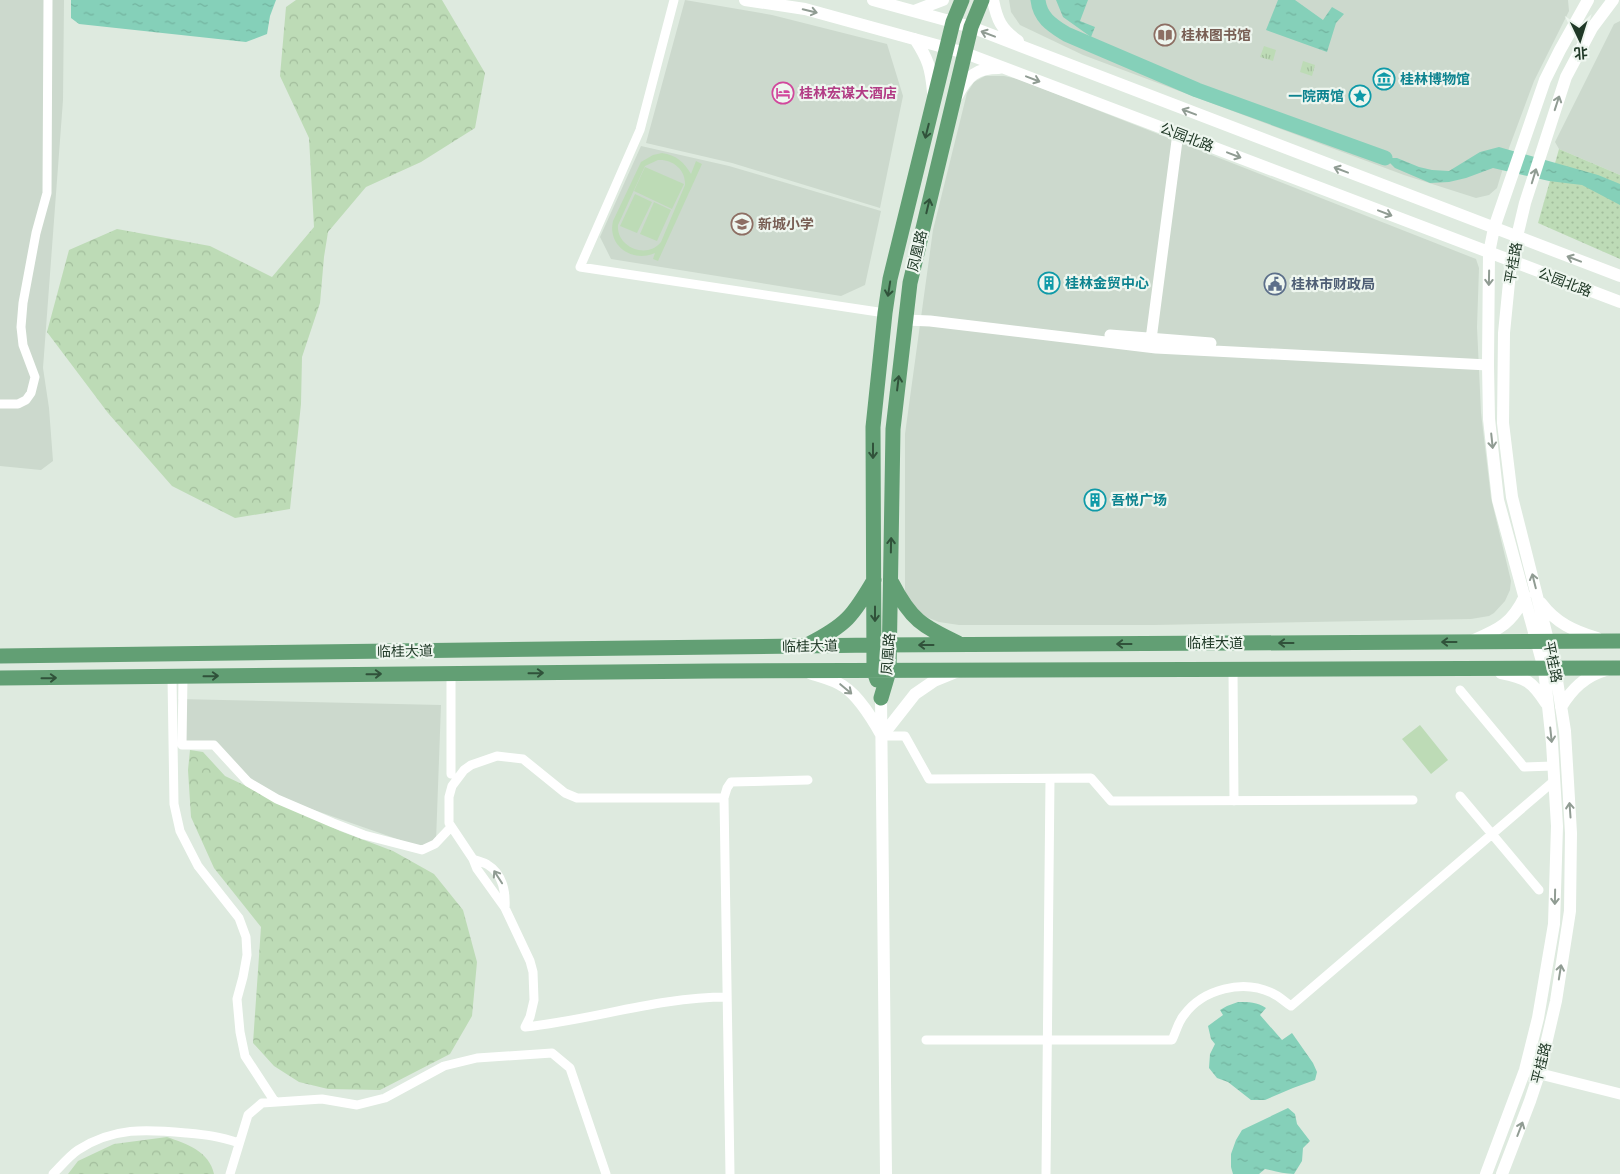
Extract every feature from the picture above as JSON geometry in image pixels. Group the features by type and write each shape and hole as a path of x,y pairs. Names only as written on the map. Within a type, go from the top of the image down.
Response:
{"main road":[{"name":"公园北路","path":"745,0 805,9 964,53 1620,302"},
{"name":"公园北路","path":"874,0 971,27 1620,276"},
{"path":"914,11 944,0"},
{"name":"凤凰路","path":"882,698 882,646 874,578 873,427 885,313 890,279 934,100 954,22 962,0"},
{"name":"凤凰路","path":"882,646 891,581 893,429 910,283 964,53 971,27 982,0"},
{"path":"993,0 996,16 1005,32 1034,52"},
{"name":"平桂路","path":"1486,1174 1525,1070 1538,1018 1554,924 1557,826 1553,766 1554,706 1550,668 1543,641 1525,596 1498,500 1489,419 1489,253 1494,228 1522,143 1546,80 1560,50 1588,0"},
{"name":"平桂路","path":"1543,641 1538,600 1512,496 1503,423 1504,333 1511,262 1525,203 1566,77 1592,28 1613,0"},
{"path":"915,39 927,57 934,100"},
{"path":"952,105 964,83 972,74 988,68 1003,68"},
{"path":"805,646 834,631 847,621 861,602 874,578"},
{"path":"891,581 911,615 930,629 961,645"},
{"path":"1472,642 1506,624 1518,612 1525,596"},
{"path":"1538,600 1560,623 1576,632 1613,641"},
{"name":"临桂大道","path":"0,656 805,646 1613,641"},
{"path":"1481,669 1520,677 1530,682 1554,706 1588,677 1616,668"},
{"name":"临桂大道","path":"0,678 958,670 1616,668"},
{"path":"882,736 915,694 934,681 958,670"},
{"path":"802,671 844,686 861,704 882,736"},
{"path":"882,698 886,1174"},
{"name":"平桂路","path":"1502,1174 1539,1074 1556,1001 1570,911 1571,833 1565,731 1554,706"}],"street":[{"path":"0,404 18,404 26,400 31,393 34,380 34,371 23,345 21,327 22,303 36,233 47,193 48,0"},
{"path":"674,0 640,130 580,267 885,313"},
{"path":"1153,344 1180,134"},
{"path":"906,316 1153,344 1341,351 1488,362"},
{"path":"1233,670 1234,801"},
{"path":"451,774 452,674"},
{"path":"178,676 182,745 215,746 239,774 262,791 333,824 364,835 422,850 435,844 451,827"},
{"path":"178,676 174,804 180,831 198,866 239,918 246,937 247,955 244,977 237,999 240,1032 245,1056 275,1102"},
{"path":"1460,690 1524,767 1553,766"},
{"path":"882,736 904,736 929,779 1091,778 1111,801 1413,800"},
{"path":"724,798 577,798 565,793 523,759 497,756 471,765 459,774 449,796 448,814 451,827 473,859 477,869 505,908 530,961 534,987 532,1011 525,1027 554,1024 577,1018 705,997 727,997"},
{"path":"1046,1174 1050,778"},
{"path":"730,1174 724,798 731,782 808,780"},
{"path":"926,1040 1172,1040 1183,1016 1191,1008 1213,993 1234,987 1249,986 1262,989 1272,993 1291,1006 1554,781"},
{"path":"1460,796 1539,890"},
{"path":"473,859 488,864 497,873 503,884 506,896 505,908"},
{"path":"230,1174 248,1115 262,1103 322,1099 356,1105 386,1098 444,1066 477,1058 552,1053 570,1068 606,1174"},
{"path":"1525,1070 1620,1094"},
{"path":"53,1174 78,1150 106,1136 129,1131 155,1129 215,1135 238,1143"}],"shaded area":[{"path":"0,0 64,0 63,100 43,368 49,408 53,461 41,470 0,466"},
{"path":"685,0 772,15 887,44 903,96 880,208 732,163 646,143"},
{"name":"一院两馆","path":"1009,0 1568,0 1569,11 1534,81 1509,148 1497,188 1489,195 1476,198 1404,175 1083,55 1020,25 1011,12"},
{"path":"1620,21 1620,175 1559,149 1555,142 1614,24"},
{"path":"985,76 1004,76 1018,79 1476,259 1479,268 1477,327 1481,413 1491,498 1511,581 1510,590 1505,601 1494,613 1489,616 1471,619 1154,625 959,625 939,622 921,615 905,595 905,434 933,230 967,93 974,82"},
{"name":"新城小学","path":"641,146 729,166 881,211 865,285 841,296 611,259 600,237"},
{"path":"178,699 441,705 436,841 420,847 264,791 220,749 178,743"}],"green space":[{"path":"296,0 442,0 485,73 475,128 421,162 366,187 328,232 320,303 302,357 301,404 290,509 235,518 172,486 108,413 47,332 69,250 117,229 210,246 272,277 314,227 309,138 280,76 286,7"},
{"path":"1264,46 1276,50 1273,61 1260,57"},
{"path":"1303,61 1315,65 1312,76 1300,72"},
{"path":"1559,149 1620,175 1620,259 1538,223"},
{"path":"662,153 675,157 691,174 696,161 702,164 658,261 653,259 655,253 647,256 638,256 624,250 618,245 612,230 613,221 641,162 653,155","holes":["658,160 664,160 678,166 685,180 685,185 661,242 648,250 634,248 627,245 622,239 618,225 645,166"]},
{"path":"645,167 684,184 672,209 634,191"},
{"path":"635,194 652,202 637,233 620,226"},
{"path":"654,202 671,210 657,241 640,234"},
{"path":"1420,725 1448,760 1431,774 1402,739"},
{"path":"190,750 203,752 225,776 340,831 393,851 434,874 463,910 477,962 472,1016 450,1054 380,1090 328,1089 299,1082 274,1066 253,1043 261,927 214,868 191,817 188,770"},
{"path":"167,1137 189,1146 202,1154 211,1166 214,1174 68,1174 78,1161 114,1144"}],"water":[{"path":"71,0 276,0 270,16 267,34 246,42 79,24 71,18"},
{"path":"1056,0 1088,0 1080,21 1095,27 1091,37 1063,17"},
{"path":"1278,0 1295,0 1323,20 1332,7 1344,14 1336,23 1327,52 1266,30"},
{"path":"1499,147 1598,175 1620,184 1620,205 1582,185 1549,181 1493,168 1466,178 1449,182 1430,183 1395,168 1385,158 1397,158 1432,170 1449,171 1480,152"},
{"path":"1238,1002 1253,1003 1266,1008 1260,1015 1282,1040 1292,1033 1313,1063 1317,1072 1315,1080 1265,1100 1251,1100 1228,1082 1217,1078 1209,1068 1210,1054 1215,1044 1211,1039 1208,1026 1223,1015 1220,1010"},
{"path":"1288,1108 1295,1114 1297,1124 1310,1141 1303,1148 1302,1161 1294,1174 1265,1169 1259,1174 1233,1174 1231,1154 1242,1130"}],"waterway":[{"path":"1038,0 1044,16 1066,34 1197,90 1385,158"}],"place":[{"name":"桂林图书馆","path":"1165,35"},
{"name":"桂林博物馆","path":"1384,79"},
{"name":"桂林宏谋大酒店","path":"783,93"},
{"name":"一院两馆","path":"1360,96"},
{"name":"新城小学","path":"742,224"},
{"name":"桂林金贸中心","path":"1049,283"},
{"name":"桂林市财政局","path":"1275,284"},
{"name":"吾悦广场","path":"1095,500"}]}
